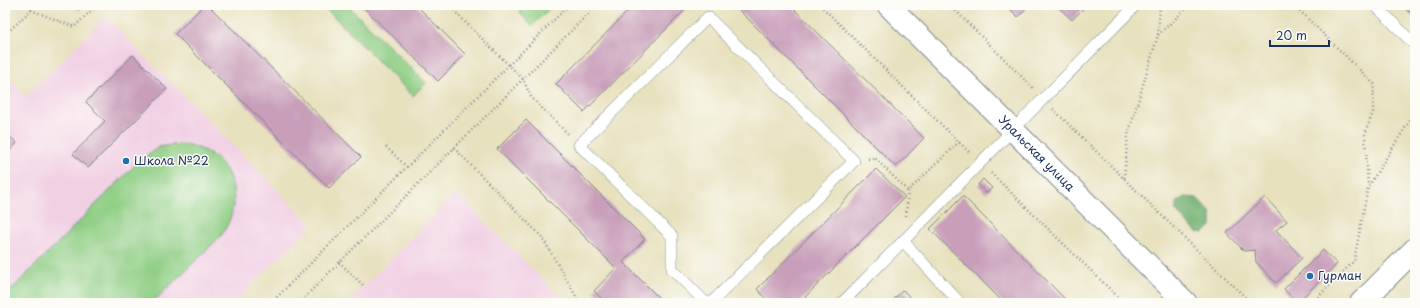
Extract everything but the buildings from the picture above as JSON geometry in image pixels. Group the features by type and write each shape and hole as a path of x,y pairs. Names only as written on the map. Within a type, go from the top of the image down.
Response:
{"street":[{"name":"Уральская улица","path":"888,5 1186,303"},
{"path":"1361,303 1415,249"}],"lane":[{"path":"842,303 1044,100 1136,5"},
{"path":"1375,5 1415,45"},
{"path":"706,303 672,269 672,236 579,145 708,16 854,161 710,303"},
{"path":"903,241 960,303"}],"path":[{"path":"5,35 30,10 74,28 97,5"},
{"path":"448,5 523,79 531,97 579,145"},
{"path":"271,303 569,5"},
{"path":"298,303 597,5"},
{"path":"950,5 1044,100 1251,303"},
{"path":"1124,178 1128,135 1158,35 1160,5"},
{"path":"1158,35 1188,7 1197,5"},
{"path":"1294,5 1374,84 1373,112 1365,134 1368,187 1354,261 1312,303"},
{"path":"1368,187 1415,112"},
{"path":"854,161 875,158 908,191 959,142"},
{"path":"386,146 407,167"},
{"path":"454,148 542,237 580,303"},
{"path":"340,262 364,286"},
{"path":"1409,303 1415,297"}],"shaded area":[{"name":"Школа №22","path":"105,17 312,225 234,303 5,303 5,76 26,96"},
{"path":"456,193 566,303 347,303"}],"green space":[{"path":"322,5 347,5 426,83 413,96"},
{"path":"526,5 553,5 532,26 519,12"},
{"path":"179,144 196,147 211,154 222,164 229,176 233,190 233,205 229,220 221,236 152,303 5,303 5,296 141,159 159,147"},
{"path":"1184,197 1197,198 1211,213 1211,226 1204,233 1196,232 1176,211 1176,203"}],"place":[{"name":"Школа №22","path":"126,161"},
{"name":"Гурман","path":"1310,276"}]}
